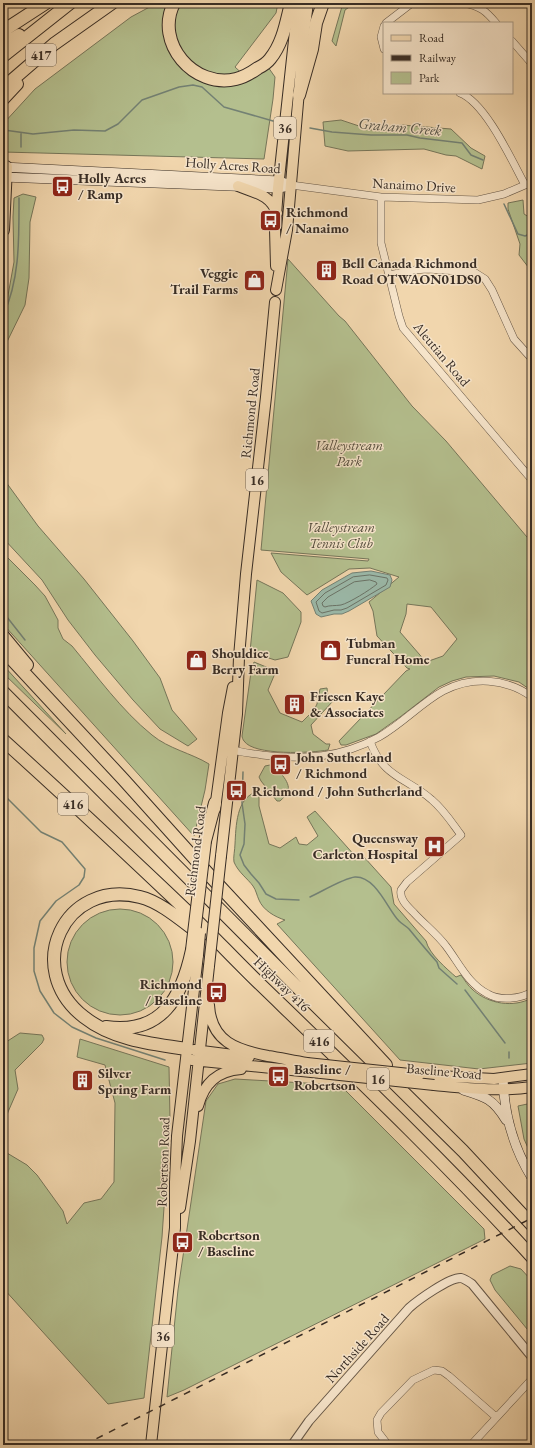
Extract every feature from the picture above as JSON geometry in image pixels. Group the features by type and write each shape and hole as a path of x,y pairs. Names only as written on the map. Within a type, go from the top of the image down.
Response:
{"highway":[{"path":"3,31 46,3"},
{"path":"3,56 70,3"},
{"name":"417","path":"3,45 70,3"},
{"name":"417","path":"3,88 48,49 112,3"},
{"path":"174,3 169,18 169,32 175,52 183,62 193,70 208,77 221,80 247,76 269,61 283,38 292,3"},
{"path":"299,95 312,49 316,23 323,3"},
{"path":"3,99 82,24"},
{"path":"3,230 4,172"},
{"path":"3,636 123,779"},
{"path":"3,650 123,779 212,878 397,1077 425,1105 463,1151"},
{"path":"3,692 463,1151 532,1225"},
{"name":"Highway 416","path":"3,740 190,914 233,958 405,1124 532,1257"},
{"path":"93,1023 113,1028 128,1027 148,1022 162,1014 178,995 195,952 207,844 215,803"},
{"path":"186,1054 114,1034 80,1014 63,996 57,982 53,959 56,942 63,926 78,909 91,901 106,896 127,895 142,898 161,907 233,958"}],"main road":[{"name":"Richmond Road","path":"276,290 275,229 298,3"},
{"name":"Richmond Road","path":"199,1056 221,856 229,748 246,574 266,397 276,290 287,230 304,33 308,3"},
{"name":"Holly Acres Road","path":"4,172 238,186 279,184"},
{"name":"Holly Acres Road","path":"4,172 291,185"},
{"path":"238,186 268,199 273,204 277,212"},
{"name":"Richmond Road","path":"215,803 229,748"},
{"path":"186,1054 195,952"},
{"path":"208,971 210,1017 222,1038 243,1050 307,1063"},
{"name":"Baseline Road","path":"186,1054 265,1068 434,1085 503,1090 532,1087"},
{"name":"Robertson Road","path":"151,1445 175,1228 177,1136 186,1054"},
{"name":"Baseline Road","path":"199,1056 307,1063 419,1075 503,1078 532,1074"},
{"name":"Robertson Road","path":"175,1228 180,1209 190,1141 199,1056"},
{"path":"190,1141 201,1095 209,1082 228,1071 265,1068"},
{"path":"503,1078 503,1090 509,1126"},
{"path":"456,1087 481,1096 491,1101 498,1108 509,1126 521,1158 532,1178"}],"street":[{"path":"387,22 412,3"},
{"path":"464,3 474,5 486,11 495,22"},
{"path":"383,30 381,37 383,45"},
{"path":"513,42 532,64"},
{"path":"462,94 474,104 491,123 529,184"},
{"name":"Nanaimo Drive","path":"291,185 316,190 381,197 478,200 504,194 529,184"},
{"name":"Aleutian Road","path":"381,197 381,243 398,316 403,328 532,480"},
{"path":"389,275 427,269 474,272 484,279 492,290 514,339 532,359"},
{"path":"229,748 288,758 325,756 344,752 370,741 393,728 442,691 458,684 481,680 497,682 518,688 532,697"},
{"path":"370,741 374,751 383,765 392,773 416,787 431,799 445,812 461,835 407,882 401,890 400,894 402,899 445,945 468,979 479,989 489,995 509,998 525,996 532,992"},
{"name":"Northside Road","path":"295,1444 309,1421 409,1308 425,1295 452,1280 459,1278 465,1279 472,1284 532,1357"},
{"path":"388,1445 378,1432 378,1420 381,1413 413,1380 434,1370 442,1371 449,1376 496,1417"},
{"path":"471,1445 532,1379"}],"green space":[{"path":"157,3 278,3 276,13 235,67 248,79 268,67 275,77 264,159 3,152 3,124 35,89 131,17"},
{"path":"343,3 355,3 345,10 336,46 332,41"},
{"path":"341,120 371,130 402,125 451,129 471,148 485,156 482,169 456,156 424,149 348,151 325,146 323,122"},
{"path":"23,194 36,197 30,222 29,278 25,305 3,350 3,308 7,301 14,262 14,198"},
{"path":"523,200 524,214 532,219 532,272 519,255 520,244 508,209 508,203"},
{"path":"288,259 345,321 412,406 446,441 532,543 532,691 519,682 494,676 466,677 439,687 376,734 346,745 341,745 339,741 406,671 410,669 407,668 377,636 373,611 369,602 399,577 370,568 349,569 307,595 281,572 271,553 368,561 369,559 261,550","holes":["407,604 431,607 457,639 443,656 426,662 400,632 406,614"]},
{"path":"3,478 38,526 84,579 160,678 172,710 197,739 188,746 160,729 133,700 68,620 42,580 3,538"},
{"path":"3,553 45,596 58,620 58,628 63,639 72,646 130,715 159,740 209,764 205,790 194,836 3,624"},
{"path":"257,580 283,593 301,612 301,622 288,657 275,660 250,652"},
{"path":"254,662 276,671 268,690 280,713 302,722 314,710 317,704 320,689 327,688 328,697 335,697 311,725 313,734 326,744 330,744 328,750 310,752 271,751 250,746 244,741 242,736 251,672"},
{"path":"3,665 66,734 3,673"},
{"path":"270,765 280,772 288,787 285,796 280,801 277,801 259,777 265,766"},
{"path":"257,792 259,795 259,806 269,844 280,848 296,837 299,844 307,845 318,836 307,817 315,811 356,857 364,857 391,887 394,904 426,941 434,956 443,966 456,977 461,975 473,990 486,999 509,1004 532,998 532,1063 479,1069 400,1060 277,924 285,920 273,915 263,907 255,889 236,866 234,858 238,814 245,800 250,795"},
{"path":"120,909 140,913 158,924 169,942 173,962 169,982 158,1000 140,1011 120,1015 100,1011 82,1000 71,982 67,962 71,942 82,924 100,913"},
{"path":"20,1033 42,1035 44,1039 42,1043 15,1070 18,1089 8,1112 3,1129 3,1044"},
{"path":"80,1039 169,1067 170,1119 162,1237 144,1398 108,1404 3,1288 3,1145 7,1153 27,1165 37,1175 63,1211 67,1224 84,1203 101,1199 114,1182 115,1103 105,1065 77,1057"},
{"path":"235,1079 340,1085 484,1229 485,1239 184,1390 167,1397 178,1290 206,1101 218,1084"},
{"path":"532,1103 532,1157 524,1139 518,1106"},
{"path":"510,1266 521,1269 532,1281 532,1335 495,1290 490,1280 492,1275"}],"water":[{"path":"371,571 390,575 392,580 390,587 342,614 321,617 316,614 311,601 322,590 352,573"}],"waterway":[{"name":"Graham Creek","path":"4,130 33,134 74,130 105,131 118,124 142,100 179,87 193,85 202,87 224,107 273,121"},
{"name":"Graham Creek","path":"310,128 332,132 371,135 407,135 462,143 471,155 483,160"},
{"path":"21,133 21,147"},
{"path":"3,316 9,302 16,273 19,198"},
{"name":"Graham Creek","path":"504,204 518,234 525,236 532,233"},
{"path":"3,612 25,640"},
{"path":"243,772 242,803 245,824 244,844 240,855 244,865 266,894 276,899 299,900"},
{"path":"3,794 41,832 62,842 85,869 84,877 79,885 56,901 40,921 34,948 34,971 40,991 54,1013 72,1027 96,1038 165,1060"},
{"path":"310,897 350,878 362,878 369,882 381,894 399,921 409,929 437,962 439,968 457,984"},
{"path":"465,990 505,1043"},
{"path":"509,1052 509,1058"}],"railway":[{"path":"84,1445 532,1218"}],"place":[{"name":"Holly Acres / Ramp","path":"63,186"},
{"name":"Richmond / Nanaimo","path":"270,220"},
{"name":"Bell Canada Richmond Road OTWAON01DS0","path":"327,271"},
{"name":"Veggie Trail Farms","path":"254,281"},
{"name":"Tubman Funeral Home","path":"330,651"},
{"name":"Shouldice Berry Farm","path":"197,661"},
{"name":"Friesen Kaye & Associates","path":"295,704"},
{"name":"John Sutherland / Richmond","path":"280,765"},
{"name":"Richmond / John Sutherland","path":"237,791"},
{"name":"Queensway Carleton Hospital","path":"434,846"},
{"name":"Richmond / Baseline","path":"217,992"},
{"name":"Baseline / Robertson","path":"279,1077"},
{"name":"Silver Spring Farm","path":"82,1081"},
{"name":"Robertson / Baseline","path":"182,1243"}],"park label":[{"name":"Valleystream Park","path":"349,454"},
{"name":"Valleystream Tennis Club","path":"341,536"}]}
